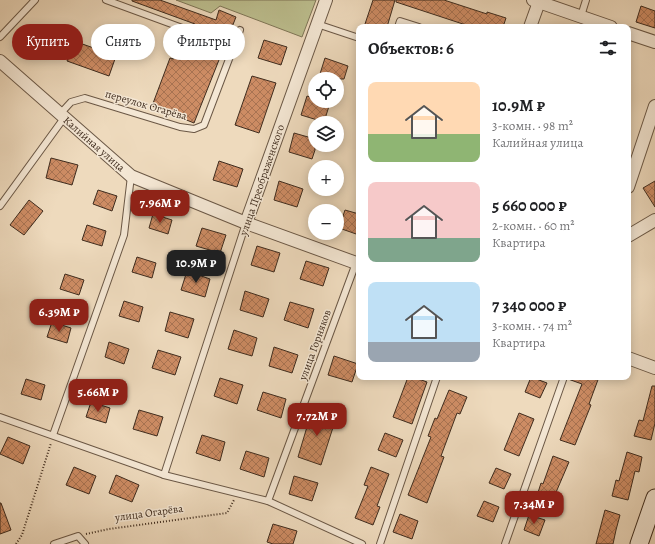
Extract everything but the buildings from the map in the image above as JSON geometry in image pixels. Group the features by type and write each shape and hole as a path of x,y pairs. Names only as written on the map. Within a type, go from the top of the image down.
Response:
{"main road":[{"path":"639,544 655,498"}],"street":[{"name":"улица Преображенского","path":"246,223 326,0"},
{"path":"531,24 536,1 603,24"},
{"path":"631,34 655,42"},
{"name":"Калийная улица","path":"0,61 131,176 246,223 356,263"},
{"path":"631,178 655,106"},
{"path":"631,234 655,220"},
{"path":"631,359 655,368"}],"lane":[{"path":"0,37 35,0"},
{"path":"106,0 171,24"},
{"path":"581,16 586,0"},
{"path":"399,24 400,21 410,24"},
{"path":"317,24 356,37"},
{"name":"переулок Огарёва","path":"0,206 71,102 85,98 180,127 194,129 204,125 229,60"},
{"path":"54,435 124,235 131,176"},
{"name":"улица Преображенского","path":"164,475 246,223"},
{"name":"улица Горняков","path":"268,501 356,266"},
{"path":"380,544 436,380"},
{"path":"505,544 563,380"},
{"path":"0,417 164,475 268,501 362,544"},
{"path":"54,544 78,536 85,544"}],"path":[{"path":"16,544 22,534 54,435"},
{"name":"улица Огарёва","path":"78,536 109,529 227,513 237,493"}],"green space":[{"path":"176,0 316,0 302,37 220,6 211,13"}]}
